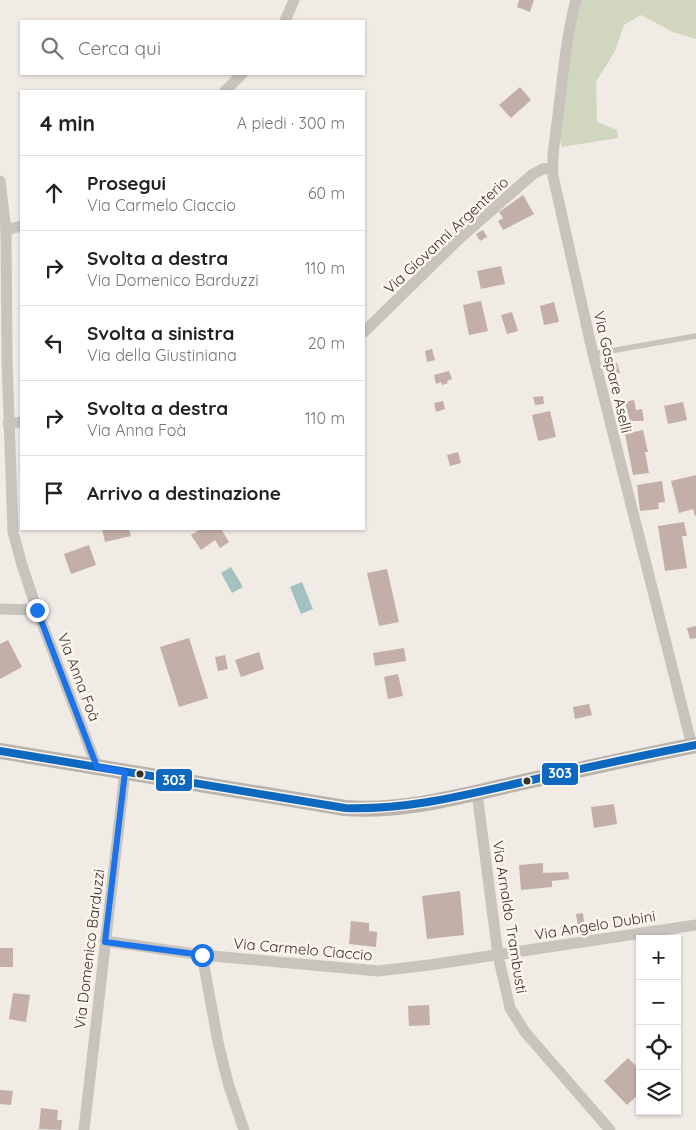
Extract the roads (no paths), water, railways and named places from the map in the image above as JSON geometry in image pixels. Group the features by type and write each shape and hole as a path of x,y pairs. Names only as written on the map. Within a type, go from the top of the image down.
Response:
{"street":[{"path":"284,20 294,0"},
{"name":"Via Gaspare Aselli","path":"576,0 564,66 552,168 555,187 593,354 694,746"},
{"path":"226,90 241,75"},
{"name":"Via Giovanni Argenterio","path":"365,331 460,238 526,180 540,170 552,168"},
{"name":"Via Anna Foà","path":"0,181 6,230 8,424 13,532 37,610 97,767"},
{"path":"6,230 20,226"},
{"path":"8,424 20,422"},
{"path":"0,609 37,610"},
{"path":"0,751 362,810 406,807 694,746"},
{"name":"Via Domenico Barduzzi","path":"84,1130 125,772"},
{"name":"Via Arnaldo Trambusti","path":"477,793 498,955 506,998 517,1022 610,1130"},
{"name":"Via Angelo Dubini","path":"498,955 696,924"},
{"name":"Via Carmelo Ciaccio","path":"105,942 202,955 372,971 498,955"},
{"path":"202,955 218,1042 228,1083 244,1130"}],"lane":[{"path":"593,354 696,336"}],"water":[{"path":"231,567 243,587 232,593 221,573"},
{"path":"302,582 313,609 301,614 290,587"}]}
